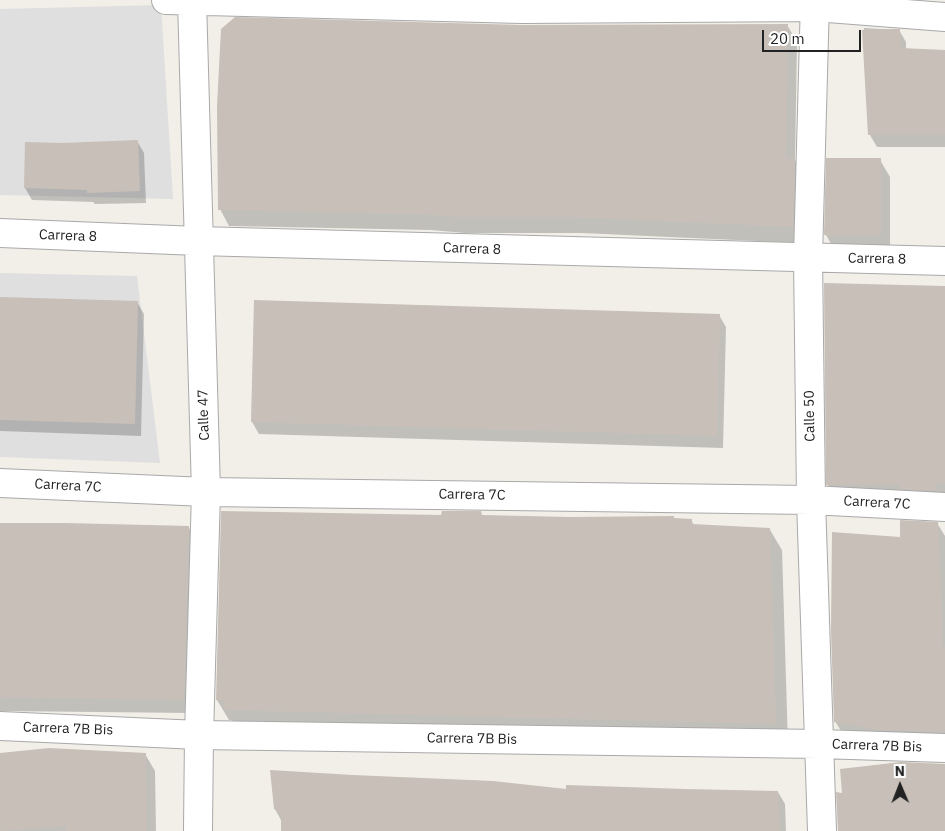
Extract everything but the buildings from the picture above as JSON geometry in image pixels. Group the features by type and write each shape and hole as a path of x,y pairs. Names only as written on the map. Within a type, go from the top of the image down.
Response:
{"street":[{"path":"166,0 522,9 815,4 945,17"},
{"name":"Calle 47","path":"192,1 206,492 198,831"},
{"name":"Calle 50","path":"815,4 808,257 811,500 822,831"},
{"name":"Carrera 8","path":"0,233 198,241 945,261"},
{"name":"Carrera 7C","path":"0,483 206,492 811,500 945,507"},
{"name":"Carrera 7B Bis","path":"0,726 199,735 819,744 945,748"}],"shaded area":[{"path":"161,5 173,199 0,195 0,9"},
{"path":"0,273 137,276 160,463 0,457"}]}
